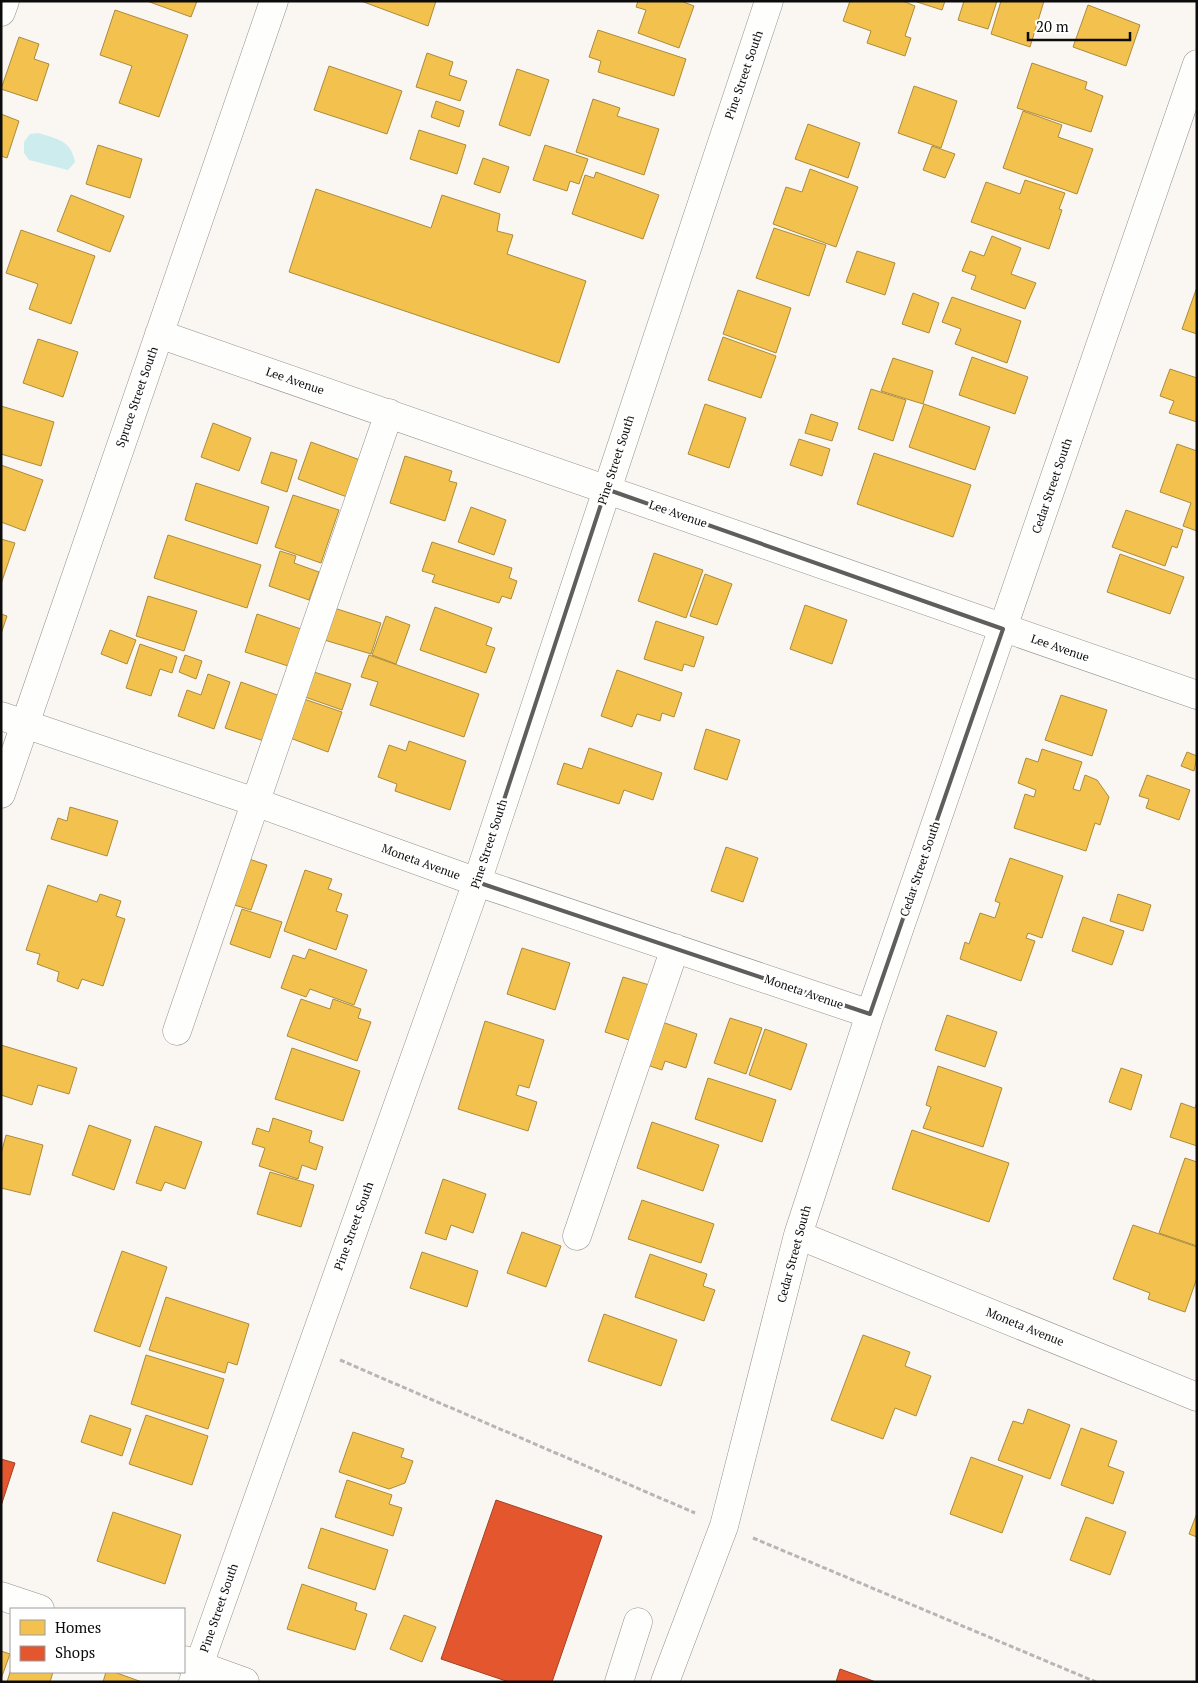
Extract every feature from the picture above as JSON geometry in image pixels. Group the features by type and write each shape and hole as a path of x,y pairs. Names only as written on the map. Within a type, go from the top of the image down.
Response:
{"street":[{"path":"1,12 5,1"},
{"name":"Spruce Street South","path":"1,794 13,720 159,334 274,1"},
{"name":"Pine Street South","path":"192,1669 477,882 769,1"},
{"name":"Cedar Street South","path":"665,1682 724,1526 798,1234 870,1014 1197,64"},
{"name":"Lee Avenue","path":"159,334 1197,695"},
{"path":"177,1031 389,413"},
{"name":"Moneta Avenue","path":"13,720 254,802 477,882 870,1014"},
{"path":"577,1236 675,948"},
{"name":"Moneta Avenue","path":"798,1234 1197,1397"},
{"path":"1,1596 37,1608"},
{"path":"619,1682 638,1622"},
{"path":"192,1669 245,1682"}],"highlighted area":[{"path":"606,489 1003,629 870,1014 477,882"}],"water":[{"path":"38,133 67,145 75,162 68,170 29,160 24,153 24,142 30,134"}],"building: Homes":[{"path":"147,1 197,1 191,17"},
{"path":"361,1 436,1 428,26"},
{"path":"638,1 681,1 694,6 679,48 638,33 646,10 636,7"},
{"path":"850,1 903,1 915,6 905,36 911,38 905,56 867,43 871,31 843,21"},
{"path":"914,1 945,1 942,10"},
{"path":"964,1 997,1 988,29 958,20"},
{"path":"1001,1 1044,1 1030,47 991,34"},
{"path":"1088,5 1140,25 1126,66 1073,47"},
{"path":"115,10 188,35 159,117 119,103 132,66 100,55"},
{"path":"598,30 686,59 674,96 598,72 601,61 589,57"},
{"path":"19,37 39,44 34,59 49,64 37,101 1,89"},
{"path":"427,53 453,62 449,75 467,81 460,101 416,87"},
{"path":"1032,63 1087,82 1085,89 1103,96 1091,132 1017,108"},
{"path":"329,66 402,91 387,134 314,110"},
{"path":"517,69 549,80 530,136 499,125"},
{"path":"914,86 957,101 941,148 898,133"},
{"path":"593,99 620,108 617,116 659,129 644,175 576,152"},
{"path":"436,101 464,111 459,127 431,117"},
{"path":"1023,111 1062,125 1058,137 1093,149 1077,194 1003,168"},
{"path":"1,114 19,121 7,158 1,156"},
{"path":"808,124 860,143 848,178 795,159"},
{"path":"419,130 466,145 457,174 410,159"},
{"path":"98,145 142,159 130,198 86,184"},
{"path":"545,145 588,159 579,184 570,181 567,191 533,180"},
{"path":"932,146 955,154 945,178 923,170"},
{"path":"483,158 509,167 500,193 474,184"},
{"path":"810,169 858,187 836,247 773,224 786,187 802,192"},
{"path":"596,172 659,195 643,239 572,214 585,175 594,178"},
{"path":"1025,180 1065,193 1059,209 1062,210 1049,249 971,222 986,182 1020,194"},
{"path":"316,189 431,228 442,195 500,214 497,231 513,235 507,254 586,281 559,363 289,272"},
{"path":"71,195 124,216 110,252 57,231"},
{"path":"774,228 826,245 809,296 756,278"},
{"path":"21,230 95,256 71,324 29,309 38,284 6,273"},
{"path":"992,236 1021,248 1011,274 1036,283 1025,309 971,289 976,276 962,271 970,251 984,256"},
{"path":"857,251 895,263 885,295 846,282"},
{"path":"1197,287 1197,334 1182,329"},
{"path":"738,290 791,308 776,353 723,334"},
{"path":"913,293 939,303 929,333 902,324"},
{"path":"952,297 1021,321 1007,363 955,344 961,329 942,322"},
{"path":"723,337 776,356 761,398 708,380"},
{"path":"38,339 78,352 63,397 23,383"},
{"path":"972,357 1028,377 1015,414 959,395"},
{"path":"893,358 933,371 923,404 881,391"},
{"path":"1170,369 1197,378 1197,422 1169,413 1174,401 1160,396"},
{"path":"871,389 906,400 893,441 858,429"},
{"path":"705,404 746,418 729,468 688,454"},
{"path":"924,404 990,427 975,470 909,447"},
{"path":"1,406 54,422 41,466 1,454"},
{"path":"811,414 838,423 832,441 805,433"},
{"path":"213,423 251,438 239,471 201,457"},
{"path":"799,439 830,449 822,476 790,465"},
{"path":"311,442 360,460 347,497 298,479"},
{"path":"1177,444 1197,451 1197,531 1183,526 1191,503 1160,492"},
{"path":"271,452 297,460 287,492 261,483"},
{"path":"874,453 971,485 953,537 857,504"},
{"path":"405,456 452,471 449,481 457,483 445,521 390,503"},
{"path":"1,465 43,480 25,531 1,522"},
{"path":"196,483 269,507 257,544 185,520"},
{"path":"293,495 339,510 321,563 275,547"},
{"path":"471,507 506,520 494,555 458,542"},
{"path":"1126,510 1183,530 1177,548 1172,546 1165,566 1112,547"},
{"path":"168,535 261,565 247,608 154,578"},
{"path":"1,539 15,543 1,584"},
{"path":"432,542 512,568 509,578 517,581 511,599 502,596 499,603 432,582 435,575 422,571"},
{"path":"280,551 296,556 294,563 319,572 309,600 269,586"},
{"path":"654,553 703,570 686,618 638,601"},
{"path":"1120,554 1184,577 1170,614 1107,592"},
{"path":"705,574 732,584 717,625 690,616"},
{"path":"148,596 197,611 184,651 136,636"},
{"path":"805,605 847,620 832,664 790,649"},
{"path":"331,607 381,623 371,654 321,639"},
{"path":"435,607 492,628 486,645 495,648 486,673 420,650"},
{"path":"1,614 7,616 1,634"},
{"path":"257,614 301,629 288,666 245,652"},
{"path":"386,616 410,625 396,664 372,655"},
{"path":"656,621 704,637 694,667 684,664 682,671 644,659"},
{"path":"110,630 136,640 127,664 101,654"},
{"path":"140,644 177,657 172,673 160,669 151,696 126,688"},
{"path":"185,655 202,661 196,679 179,672"},
{"path":"369,655 479,694 464,737 370,705 378,682 361,677"},
{"path":"617,670 682,693 674,717 662,713 660,721 637,714 632,727 601,716"},
{"path":"314,672 351,684 342,710 305,697"},
{"path":"208,674 230,682 214,729 178,716 187,690 201,695"},
{"path":"241,682 280,696 264,741 225,728"},
{"path":"1061,695 1107,710 1092,756 1045,740"},
{"path":"304,699 342,712 328,752 290,738"},
{"path":"706,729 740,740 727,780 694,769"},
{"path":"409,741 466,761 450,810 395,791 397,784 378,777 389,745 406,751"},
{"path":"589,748 662,773 653,800 624,790 619,804 557,784 564,763 582,769"},
{"path":"1042,749 1082,762 1073,789 1080,791 1085,775 1097,780 1109,797 1100,825 1095,823 1086,851 1014,828 1025,794 1034,797 1036,790 1018,783 1026,758 1038,762"},
{"path":"1187,752 1197,756 1194,771 1181,766"},
{"path":"1147,775 1190,790 1179,820 1146,808 1149,799 1139,796"},
{"path":"70,807 118,821 107,856 51,839 58,818 67,821"},
{"path":"726,847 758,858 743,902 711,891"},
{"path":"246,858 267,865 251,910 231,904"},
{"path":"1010,858 1063,876 1042,938 1028,933 1026,938 1035,941 1021,981 960,959 965,942 969,944 980,913 995,918 1000,903 995,901"},
{"path":"305,870 332,879 328,889 342,894 336,911 348,915 336,950 284,931"},
{"path":"48,885 97,902 100,894 121,901 116,916 125,919 103,986 82,979 78,989 57,981 59,972 37,964 40,954 26,950"},
{"path":"1118,894 1151,905 1143,931 1110,921"},
{"path":"242,909 282,922 270,958 230,944"},
{"path":"1083,917 1124,931 1112,965 1072,951"},
{"path":"522,948 570,963 555,1010 507,994"},
{"path":"309,949 367,970 354,1005 310,989 306,997 281,988 293,955 305,959"},
{"path":"623,977 656,987 638,1043 605,1032"},
{"path":"301,999 330,1009 333,999 361,1009 358,1018 371,1022 357,1061 287,1036"},
{"path":"947,1015 997,1032 985,1067 935,1050"},
{"path":"730,1018 762,1028 746,1074 714,1063"},
{"path":"485,1021 544,1040 529,1088 519,1085 516,1095 537,1102 528,1131 458,1109"},
{"path":"662,1022 697,1034 686,1068 665,1061 662,1070 647,1065"},
{"path":"765,1029 807,1044 791,1090 749,1075"},
{"path":"1,1045 77,1068 69,1094 38,1085 32,1105 1,1095"},
{"path":"292,1048 360,1071 343,1121 275,1099"},
{"path":"938,1066 1002,1088 983,1147 923,1128 931,1107 926,1105"},
{"path":"1121,1068 1142,1075 1131,1110 1109,1102"},
{"path":"708,1078 776,1100 762,1142 695,1119"},
{"path":"1197,1101 1197,1146 1170,1137 1181,1103 1195,1108"},
{"path":"273,1118 312,1131 309,1142 323,1147 316,1170 302,1165 298,1179 259,1166 265,1148 252,1144 257,1128 269,1132"},
{"path":"652,1122 719,1145 703,1191 637,1168"},
{"path":"89,1125 131,1140 114,1190 72,1175"},
{"path":"155,1126 202,1142 185,1189 165,1182 161,1191 136,1183"},
{"path":"912,1130 1009,1163 989,1222 892,1189"},
{"path":"6,1135 43,1145 30,1195 1,1188 1,1154"},
{"path":"1185,1158 1197,1162 1197,1246 1159,1233"},
{"path":"270,1172 314,1185 301,1227 257,1214"},
{"path":"443,1179 486,1194 473,1233 451,1225 446,1240 425,1233"},
{"path":"642,1200 714,1224 701,1263 628,1239"},
{"path":"1133,1225 1197,1247 1197,1278 1185,1312 1148,1299 1150,1293 1113,1279"},
{"path":"522,1232 561,1246 546,1287 507,1273"},
{"path":"122,1251 167,1267 140,1347 94,1331"},
{"path":"422,1252 478,1271 467,1307 410,1288"},
{"path":"650,1254 707,1274 703,1286 715,1290 704,1321 635,1297"},
{"path":"166,1297 249,1324 237,1365 228,1362 225,1373 149,1350"},
{"path":"604,1314 677,1340 661,1386 588,1361"},
{"path":"863,1335 910,1352 905,1366 931,1376 916,1416 895,1408 883,1439 831,1420"},
{"path":"146,1355 224,1379 208,1429 131,1404"},
{"path":"1028,1409 1070,1425 1050,1479 998,1460 1013,1421 1023,1424"},
{"path":"90,1415 131,1429 122,1456 81,1442"},
{"path":"146,1415 208,1436 192,1485 129,1464"},
{"path":"1081,1428 1117,1441 1108,1466 1124,1472 1113,1504 1061,1485"},
{"path":"353,1432 404,1449 401,1457 413,1461 405,1483 389,1489 339,1472"},
{"path":"971,1457 1023,1476 1002,1533 950,1514"},
{"path":"347,1480 392,1495 389,1504 402,1508 393,1536 335,1517"},
{"path":"113,1512 181,1535 165,1584 97,1561"},
{"path":"1197,1513 1197,1537 1189,1534"},
{"path":"1086,1517 1126,1532 1110,1575 1070,1560"},
{"path":"321,1528 388,1550 375,1590 308,1568"},
{"path":"302,1584 357,1603 355,1610 367,1614 355,1650 287,1629"},
{"path":"404,1615 436,1627 422,1662 390,1649"},
{"path":"1,1651 10,1654 1,1679"},
{"path":"10,1672 53,1673 50,1682 7,1682"},
{"path":"106,1673 117,1673 142,1682 103,1682"}],"building: Shops":[{"path":"1,1459 15,1463 1,1506"},
{"path":"496,1500 602,1536 552,1682 509,1682 441,1659"},
{"path":"840,1669 876,1682 836,1682"}]}
